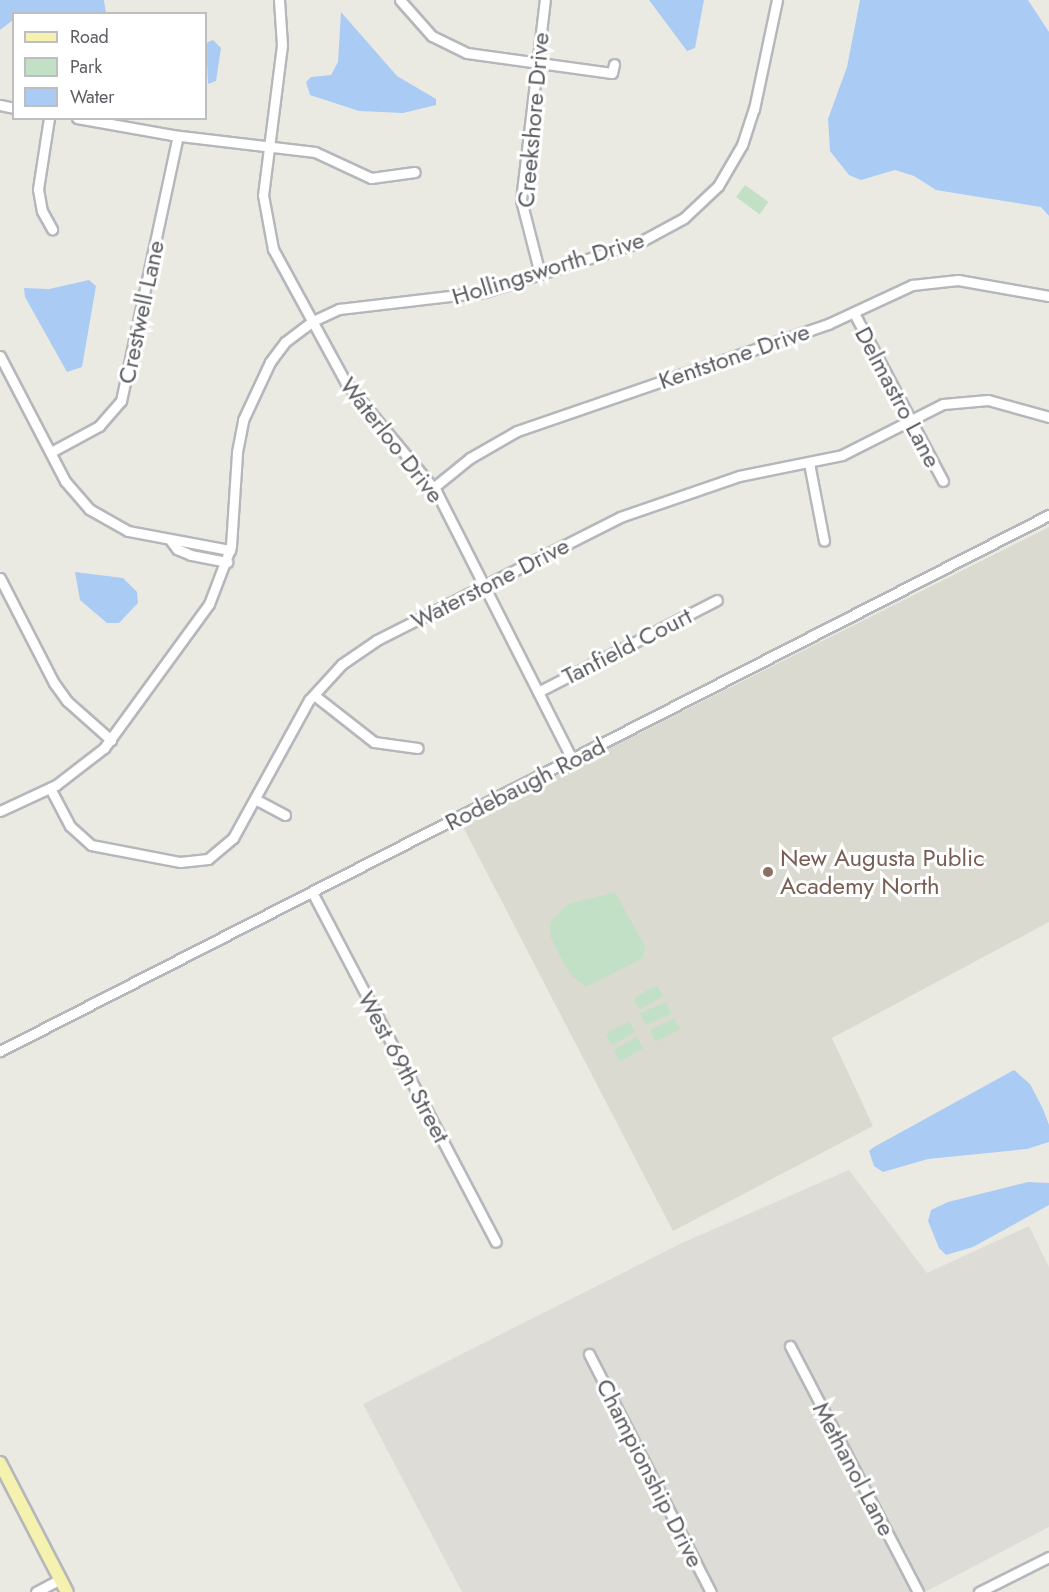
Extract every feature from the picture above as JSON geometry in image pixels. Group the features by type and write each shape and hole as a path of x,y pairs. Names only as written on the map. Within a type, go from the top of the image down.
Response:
{"main road":[{"path":"0,1463 67,1592"}],"street":[{"name":"Waterloo Drive","path":"279,0 282,37 263,195 269,238 312,321 359,401 434,488 573,761"},
{"path":"400,0 422,28 453,48 478,56 612,73 614,64"},
{"name":"Creekshore Drive","path":"540,274 521,200 545,0"},
{"name":"Hollingsworth Drive","path":"0,811 50,788 85,765 111,740 206,610 230,550 238,445 248,407 278,351 312,321 355,305 461,297 540,274 659,233 689,214 715,189 734,161 751,122 777,0"},
{"path":"49,120 38,189 42,211 52,229"},
{"path":"88,120 178,136 318,152 371,178 415,172"},
{"name":"Crestwell Lane","path":"51,452 104,423 121,401 178,136"},
{"name":"Kentstone Drive","path":"434,488 470,458 524,428 854,313 904,288 937,280 1049,296"},
{"name":"Delmastro Lane","path":"854,313 943,481"},
{"path":"0,356 72,491 95,514 122,529 171,541 184,539 230,550"},
{"name":"Waterstone Drive","path":"50,788 70,826 91,845 187,862 208,859 223,849 255,799 314,695 337,669 365,647 620,517 739,476 808,463 845,453 943,404 975,399 1049,417"},
{"path":"808,463 824,542"},
{"name":"Rodebaugh Road","path":"0,1051 573,761 1049,515"},
{"path":"171,541 177,549 191,555 227,562"},
{"path":"0,578 54,683 67,701 111,740"},
{"name":"Tanfield Court","path":"538,692 717,600"},
{"path":"314,695 374,742 418,748"},
{"path":"255,799 285,815"},
{"name":"West 69th Street","path":"312,892 495,1242"},
{"name":"Methanol Lane","path":"790,1346 918,1592"},
{"name":"Championship Drive","path":"589,1354 711,1592"},
{"path":"979,1592 1049,1557"},
{"path":"36,1592 60,1579"}],"shaded area":[{"name":"New Augusta Public Academy North","path":"1049,527 1049,922 832,1038 873,1126 673,1231 461,823"},
{"path":"849,1170 927,1273 1029,1226 1049,1267 1049,1527 925,1592 462,1592 363,1404 682,1243"}],"green space":[{"path":"745,185 768,202 760,214 736,197"},
{"path":"615,892 645,947 643,958 586,987 572,976 561,958 551,938 550,923 568,904"},
{"path":"657,985 663,996 640,1009 633,998"},
{"path":"666,1002 671,1014 645,1025 640,1013"},
{"path":"674,1018 680,1030 656,1042 650,1030"},
{"path":"629,1021 635,1032 612,1045 605,1034"},
{"path":"637,1037 643,1048 620,1061 613,1050"}],"water":[{"path":"0,0 104,0 106,12 12,12 12,21 0,30"},
{"path":"649,0 704,0 695,48 687,51"},
{"path":"860,0 1028,0 1049,32 1049,216 1041,207 936,190 914,176 895,170 861,180 849,175 830,151 828,119 847,67"},
{"path":"341,12 397,76 436,99 436,105 403,113 359,111 310,95 306,82 311,77 331,75 338,62"},
{"path":"213,40 221,48 216,81 208,84 207,64 207,43"},
{"path":"89,280 96,286 82,367 67,372 25,297 24,288 49,289"},
{"path":"75,572 123,578 137,592 138,603 119,623 107,623 80,600"},
{"path":"1014,1070 1030,1084 1043,1109 1049,1125 1049,1142 1027,1149 928,1159 883,1172 874,1166 869,1151 874,1147"},
{"path":"1028,1182 1049,1183 1049,1205 973,1247 946,1255 939,1248 928,1221 931,1210 948,1202"}],"place":[{"name":"New Augusta Public Academy North","path":"768,872"}]}
